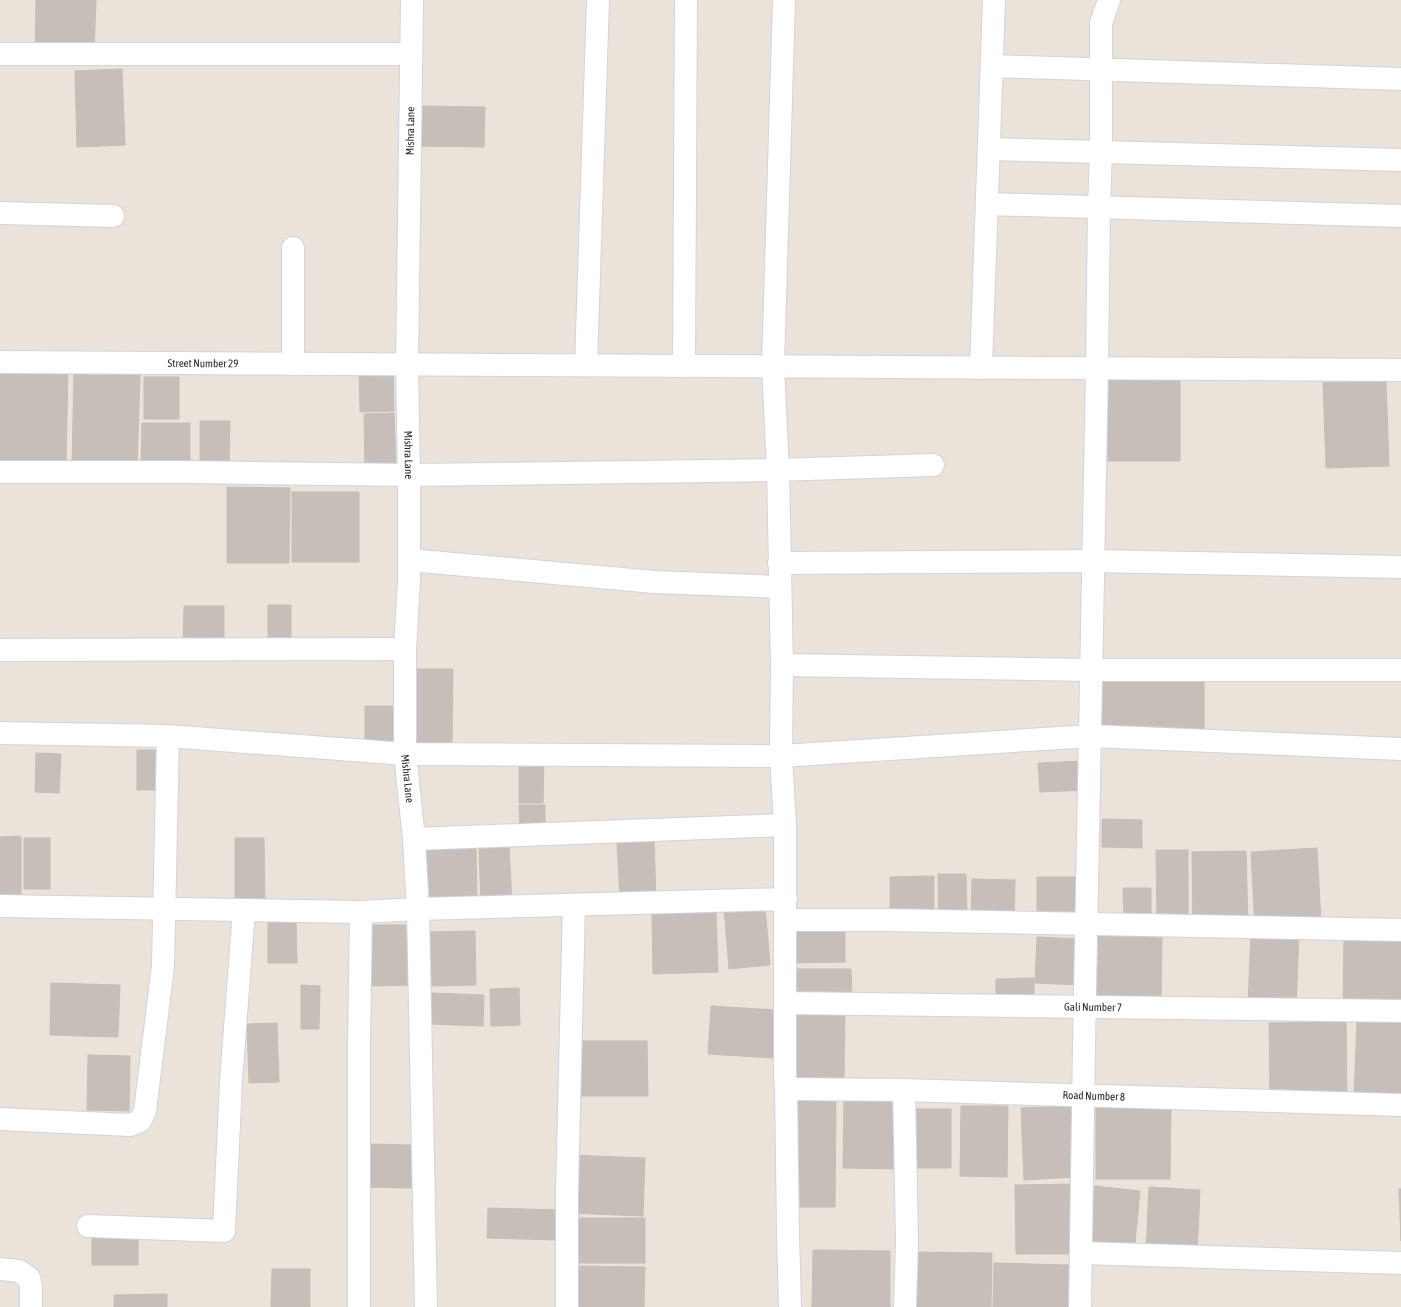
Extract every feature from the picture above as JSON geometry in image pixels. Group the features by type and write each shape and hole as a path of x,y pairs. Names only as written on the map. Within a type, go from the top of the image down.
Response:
{"street":[{"name":"Mishra Lane","path":"412,0 407,364 409,560 405,649 405,754 414,839 418,909 426,1307"},
{"path":"586,365 598,0"},
{"path":"684,366 686,0"},
{"path":"784,0 773,366 778,470 782,665 781,756 785,825 785,1077 790,1307"},
{"path":"981,368 994,0"},
{"path":"1080,1307 1084,1008 1101,152 1101,23 1109,0"},
{"path":"0,54 411,54"},
{"path":"992,66 1401,79"},
{"path":"988,149 1401,160"},
{"path":"987,204 1401,216"},
{"path":"0,213 112,216"},
{"path":"293,248 293,364"},
{"name":"Street Number 29","path":"0,362 1401,370"},
{"path":"0,472 186,472 409,475 778,470 934,465"},
{"path":"409,560 655,582 780,587"},
{"path":"779,563 1093,561 1401,567"},
{"path":"0,650 405,649"},
{"path":"782,665 1091,670 1401,670"},
{"path":"0,733 168,736 405,754 781,756 1090,736 1401,749"},
{"path":"0,1119 121,1126 130,1125 140,1121 145,1111 163,966 168,736"},
{"path":"414,839 785,825"},
{"path":"0,906 361,912 574,905 785,910 884,920 1401,930"},
{"path":"567,1307 567,1183 574,905"},
{"path":"88,1226 224,1231 232,1081 244,910"},
{"path":"359,1307 359,1046 361,912"},
{"name":"Gali Number 7","path":"785,1003 1401,1011"},
{"name":"Road Number 8","path":"786,1089 904,1090 1401,1105"},
{"path":"904,1090 908,1241 905,1307"},
{"path":"1081,1253 1401,1263"},
{"path":"0,1269 19,1271 29,1278 31,1286 31,1307"}],"building":[{"path":"36,0 96,0 94,52 35,50"},
{"path":"122,69 125,145 77,147 75,71"},
{"path":"416,106 485,107 484,147 415,146"},
{"path":"0,366 68,367 66,466 0,465"},
{"path":"393,367 394,411 360,412 359,368"},
{"path":"74,372 140,374 137,467 72,465"},
{"path":"1180,375 1180,461 1108,461 1107,376"},
{"path":"144,377 179,377 179,419 144,419"},
{"path":"1386,381 1389,466 1326,468 1323,383"},
{"path":"394,413 396,472 365,473 364,414"},
{"path":"200,421 230,421 229,471 200,471"},
{"path":"142,423 190,423 190,472 141,471"},
{"path":"227,487 290,488 289,563 227,563"},
{"path":"292,492 359,492 359,562 292,562"},
{"path":"268,605 291,605 291,648 268,648"},
{"path":"184,606 224,606 224,646 183,646"},
{"path":"413,669 453,669 452,747 413,747"},
{"path":"1100,676 1204,677 1204,740 1099,735"},
{"path":"365,706 394,706 394,743 365,743"},
{"path":"137,750 166,750 166,790 137,790"},
{"path":"36,753 61,754 59,793 35,792"},
{"path":"519,757 544,757 543,803 519,803"},
{"path":"1085,761 1086,790 1040,792 1038,763"},
{"path":"519,805 545,805 545,833 520,833"},
{"path":"1102,819 1142,820 1142,848 1102,847"},
{"path":"21,836 21,904 0,904 0,837"},
{"path":"24,838 50,838 50,889 24,889"},
{"path":"235,838 264,838 265,906 235,906"},
{"path":"654,839 656,899 620,901 617,841"},
{"path":"509,845 512,905 481,907 479,847"},
{"path":"476,846 477,905 419,907 415,847"},
{"path":"1317,848 1321,923 1255,927 1251,852"},
{"path":"1156,850 1188,850 1188,923 1157,924"},
{"path":"1246,851 1248,925 1193,926 1192,852"},
{"path":"938,874 966,874 967,920 939,920"},
{"path":"934,876 934,916 890,916 890,877"},
{"path":"1037,877 1084,877 1084,922 1037,922"},
{"path":"972,879 1015,880 1014,923 971,922"},
{"path":"1123,888 1151,888 1151,920 1124,920"},
{"path":"765,905 770,965 729,969 724,908"},
{"path":"716,912 718,972 653,974 652,914"},
{"path":"268,922 296,922 297,963 268,963"},
{"path":"365,925 417,925 419,985 365,986"},
{"path":"791,928 845,928 845,962 791,963"},
{"path":"1251,929 1299,931 1296,1009 1248,1007"},
{"path":"475,931 476,985 428,986 427,932"},
{"path":"1098,931 1162,931 1161,1007 1097,1007"},
{"path":"1037,937 1081,939 1080,985 1035,983"},
{"path":"1344,939 1401,940 1401,1009 1343,1008"},
{"path":"790,969 851,969 852,999 790,1000"},
{"path":"1034,978 1034,1005 996,1006 996,979"},
{"path":"51,983 120,985 118,1037 50,1035"},
{"path":"301,985 320,986 319,1029 301,1029"},
{"path":"519,988 520,1025 491,1026 490,989"},
{"path":"431,993 484,995 483,1026 430,1024"},
{"path":"711,1006 776,1010 773,1058 708,1054"},
{"path":"794,1007 845,1008 844,1084 793,1083"},
{"path":"1357,1019 1401,1021 1401,1100 1354,1098"},
{"path":"1346,1022 1347,1096 1270,1097 1269,1023"},
{"path":"277,1023 279,1082 249,1083 247,1024"},
{"path":"572,1041 647,1041 648,1096 573,1096"},
{"path":"88,1055 130,1056 129,1111 87,1110"},
{"path":"844,1099 902,1100 901,1169 843,1168"},
{"path":"795,1101 836,1102 835,1207 794,1207"},
{"path":"961,1106 1008,1106 1007,1177 960,1176"},
{"path":"1071,1106 1075,1177 1024,1180 1021,1108"},
{"path":"1096,1108 1171,1108 1170,1179 1096,1179"},
{"path":"909,1109 951,1109 951,1168 909,1168"},
{"path":"366,1144 414,1145 414,1188 365,1187"},
{"path":"570,1155 645,1158 643,1216 568,1213"},
{"path":"1074,1184 1074,1254 1016,1254 1015,1185"},
{"path":"1095,1186 1140,1191 1134,1254 1089,1250"},
{"path":"1149,1187 1200,1190 1197,1255 1146,1253"},
{"path":"1399,1189 1401,1189 1401,1241"},
{"path":"488,1208 557,1210 557,1240 487,1238"},
{"path":"570,1218 645,1218 645,1263 570,1263"},
{"path":"92,1229 138,1229 138,1265 92,1265"},
{"path":"813,1250 890,1251 890,1307 812,1307"},
{"path":"908,1252 992,1253 991,1307 907,1307"},
{"path":"994,1263 1069,1265 1068,1307 993,1307"},
{"path":"570,1266 645,1267 644,1307 569,1307"},
{"path":"272,1269 310,1269 310,1307 271,1307"},
{"path":"167,1294 167,1307 114,1307 114,1295"}]}
